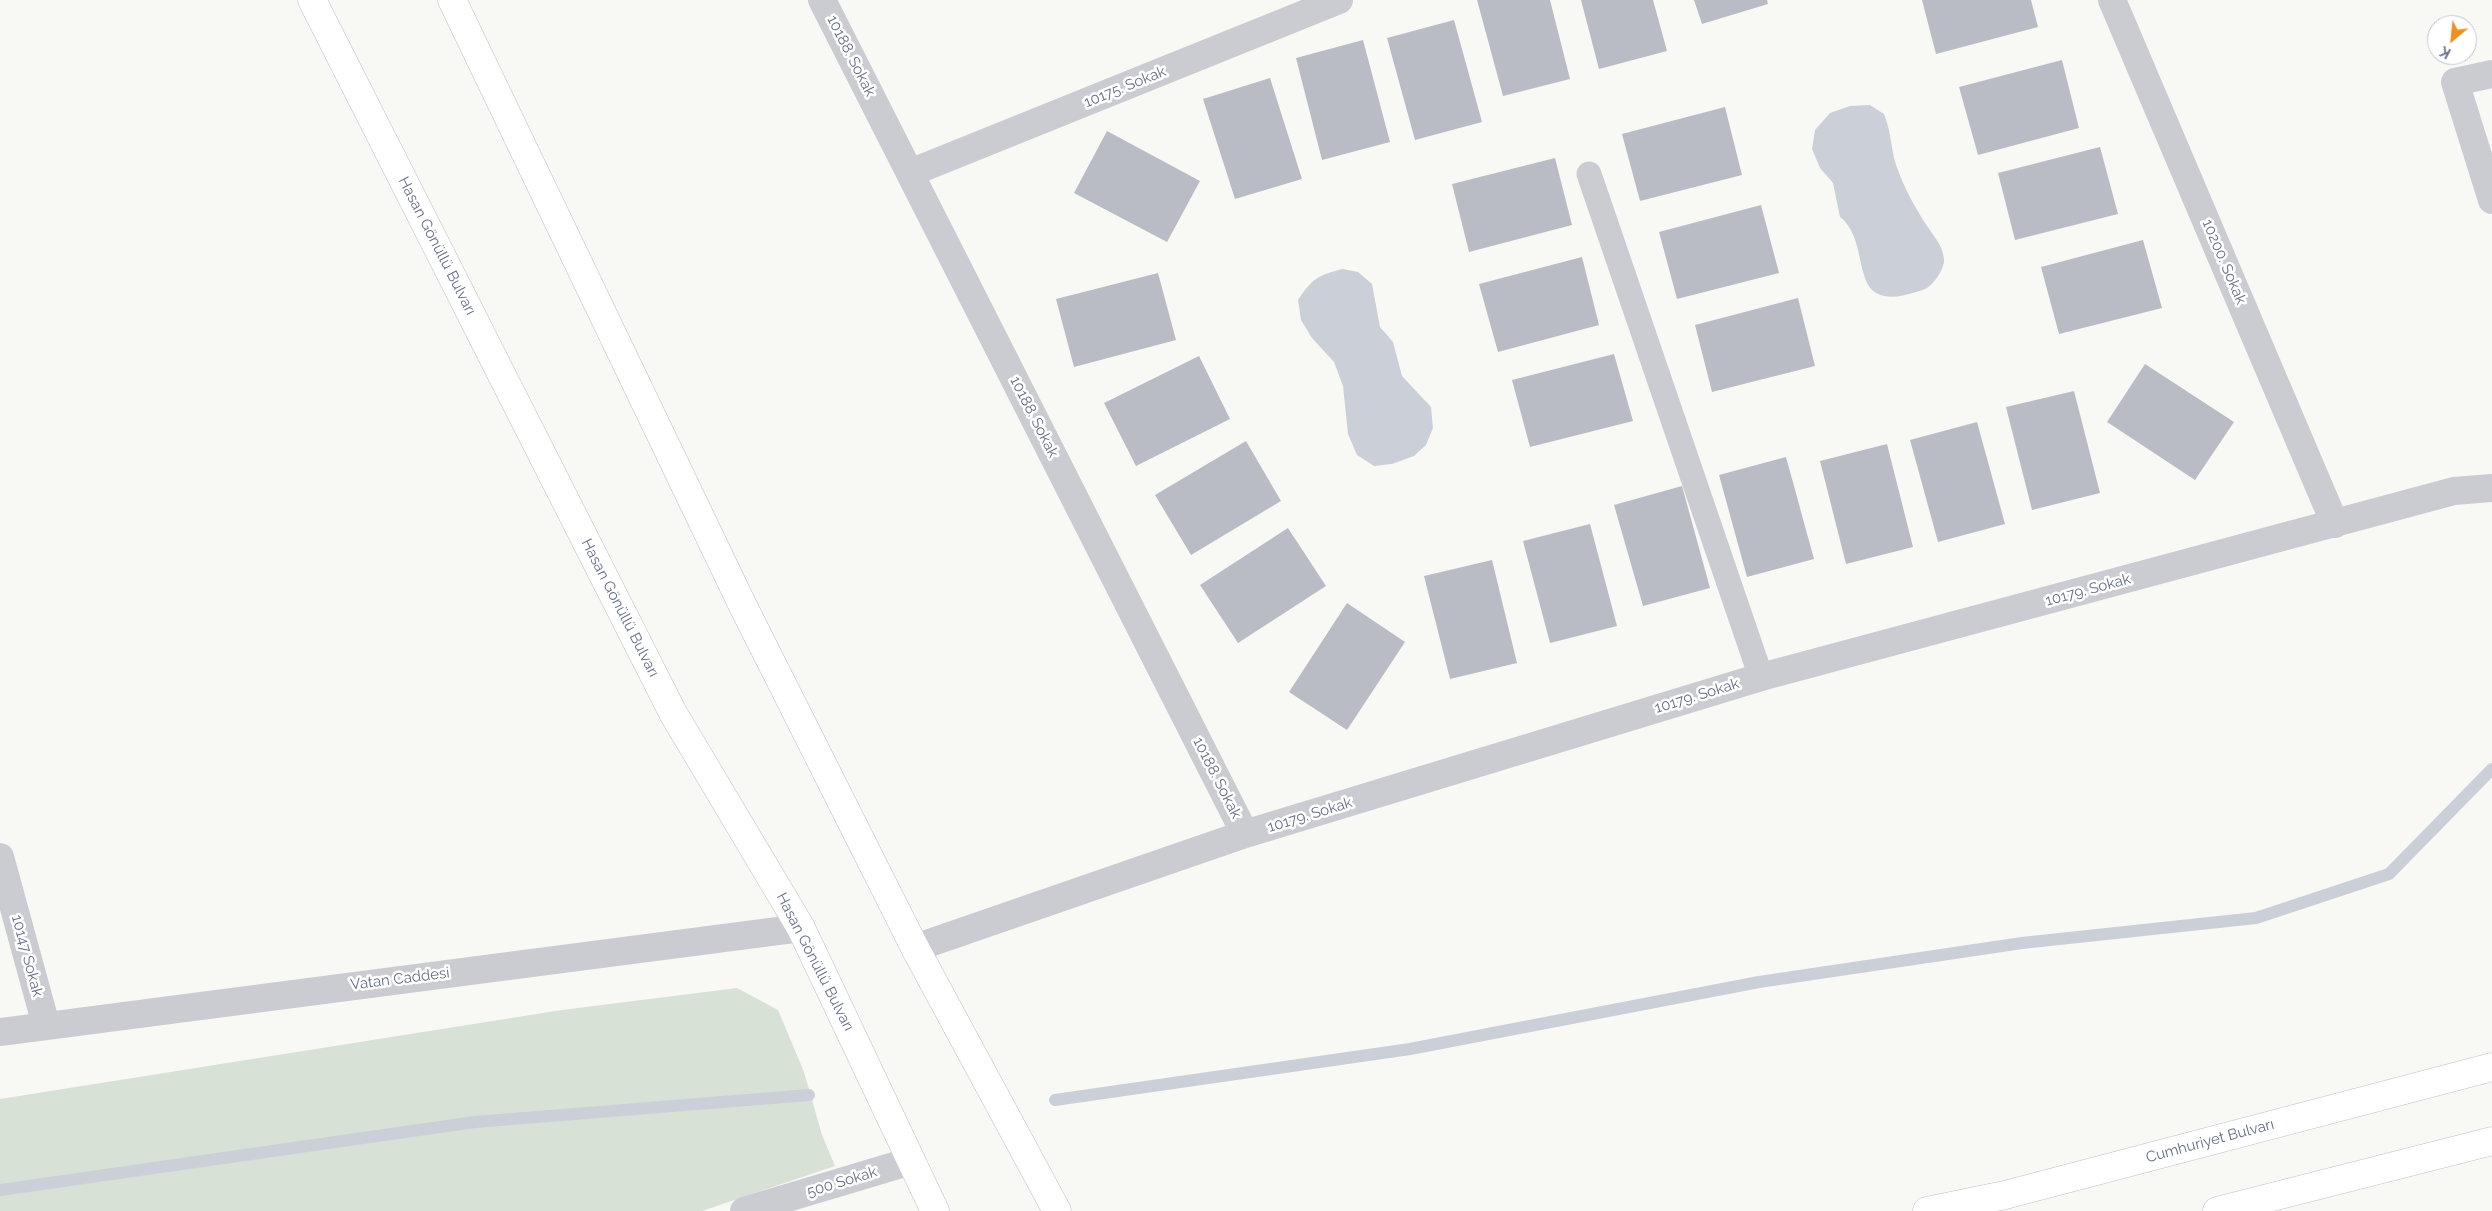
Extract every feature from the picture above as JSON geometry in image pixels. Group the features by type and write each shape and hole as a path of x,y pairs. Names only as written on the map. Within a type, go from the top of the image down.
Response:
{"main road":[{"name":"Hasan Gönüllü Bulvarı","path":"312,0 673,713 801,928 934,1211"},
{"path":"452,0 742,604 915,948 1057,1211"},
{"name":"Cumhuriyet Bulvarı","path":"1927,1211 2005,1195 2492,1067"},
{"path":"2217,1211 2492,1141"}],"street":[{"name":"10188. Sokak","path":"822,0 1245,834"},
{"name":"10175. Sokak","path":"910,173 1339,0"},
{"name":"10200. Sokak","path":"2112,0 2335,524"},
{"path":"2492,74 2455,82 2492,200"},
{"name":"10179. Sokak","path":"915,948 1245,834 1761,677 2454,491 2492,488"},
{"name":"10147 Sokak","path":"0,857 46,1025"},
{"name":"Vatan Caddesi","path":"0,1032 801,928"},
{"name":"500 Sokak","path":"744,1211 912,1161"}],"lane":[{"path":"1589,174 1761,677"}],"shaded area":[{"path":"1870,105 1884,114 1894,158 1907,192 1939,244 1944,259 1941,271 1930,286 1926,289 1901,296 1891,297 1876,293 1865,279 1853,235 1848,225 1840,217 1833,183 1820,168 1812,149 1815,130 1830,113 1850,106"},
{"path":"1343,269 1358,272 1372,284 1380,327 1393,342 1402,376 1431,407 1433,428 1426,445 1414,456 1392,464 1374,466 1357,455 1348,434 1343,386 1334,362 1312,338 1301,320 1298,300 1307,287 1327,273"},
{"path":"737,988 778,1010 804,1072 822,1135 835,1166 702,1211 0,1211 0,1099 562,1010"}],"building":[{"path":"1477,0 1550,0 1570,79 1503,96"},
{"path":"1581,0 1653,0 1667,51 1599,69"},
{"path":"1694,0 1767,0 1768,4 1702,24"},
{"path":"1922,0 2031,0 2038,27 1936,54"},
{"path":"1454,20 1482,122 1415,140 1387,38"},
{"path":"1363,40 1390,142 1322,160 1296,58"},
{"path":"2062,60 2079,128 1978,155 1959,87"},
{"path":"1270,78 1302,179 1235,199 1203,99"},
{"path":"1725,107 1742,175 1640,201 1622,134"},
{"path":"1107,131 1200,181 1167,242 1074,193"},
{"path":"2100,147 2118,214 2015,240 1998,173"},
{"path":"1555,158 1572,225 1469,252 1452,184"},
{"path":"1761,205 1779,273 1677,299 1659,232"},
{"path":"2143,240 2162,308 2059,334 2041,267"},
{"path":"1582,257 1599,325 1498,352 1479,284"},
{"path":"1158,273 1176,340 1074,367 1056,299"},
{"path":"1798,298 1815,366 1712,392 1695,325"},
{"path":"1614,354 1633,421 1530,447 1512,380"},
{"path":"1199,356 1230,419 1136,466 1104,403"},
{"path":"2145,364 2234,422 2195,480 2107,422"},
{"path":"2074,391 2100,493 2032,510 2006,407"},
{"path":"1977,422 2005,524 1938,542 1910,440"},
{"path":"1246,441 1281,501 1191,555 1155,495"},
{"path":"1887,444 1913,547 1846,564 1820,461"},
{"path":"1786,457 1814,559 1747,577 1719,475"},
{"path":"1682,486 1710,588 1643,606 1614,505"},
{"path":"1590,524 1617,626 1550,643 1523,541"},
{"path":"1288,528 1326,586 1238,643 1200,585"},
{"path":"1492,560 1517,663 1450,679 1424,576"},
{"path":"1347,603 1405,642 1347,730 1289,692"}],"waterway":[{"path":"1055,1100 1410,1049 1759,982 2022,943 2256,918 2389,874 2492,769"},
{"path":"0,1190 475,1122 809,1095"}]}
